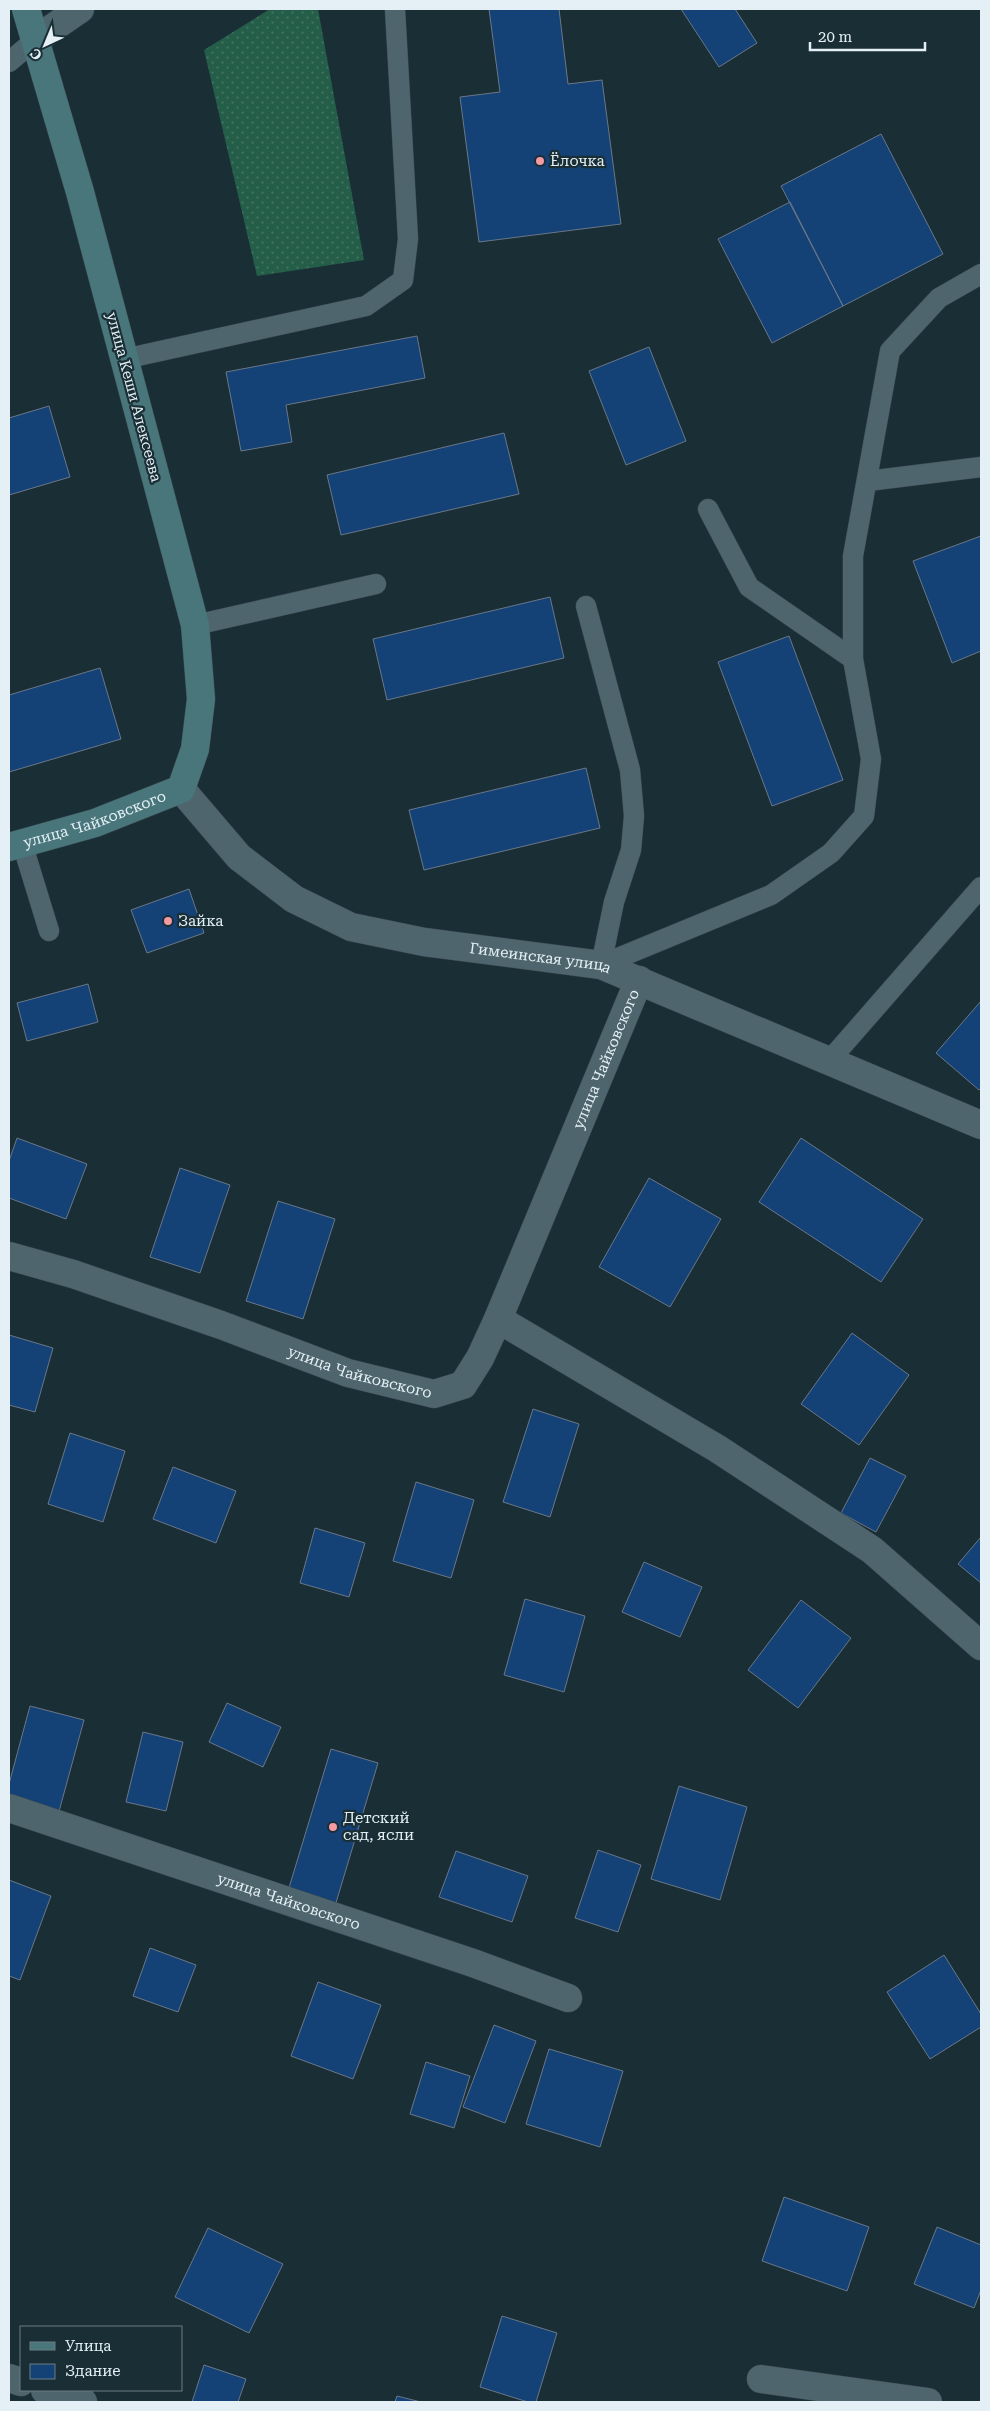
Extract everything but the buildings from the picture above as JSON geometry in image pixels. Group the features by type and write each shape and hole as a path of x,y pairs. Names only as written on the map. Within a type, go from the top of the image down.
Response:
{"main road":[{"name":"улица Кеши Алексеева","path":"26,9 80,192 195,625 201,699 195,749 181,789"},
{"name":"улица Чайковского","path":"15,845 94,824 181,789"}],"street":[{"path":"36,40 80,9"},
{"name":"Гимеинская улица","path":"181,789 239,857 294,900 351,927 424,942 601,965 981,1125"},
{"name":"улица Чайковского","path":"9,1256 72,1274 220,1325 348,1373 434,1394 463,1385 480,1358 498,1319 639,980"},
{"path":"498,1319 718,1449 872,1550 981,1646"},
{"name":"улица Чайковского","path":"9,1808 473,1964 568,1998"},
{"path":"761,2379 928,2402"},
{"path":"48,2391 83,2402"}],"lane":[{"path":"124,359 366,306 403,280 408,239 396,9"},
{"path":"9,62 36,40"},
{"path":"601,965 771,895 831,853 864,816 871,759 854,659 853,556 890,352 939,298 981,274"},
{"path":"868,481 981,467"},
{"path":"708,509 749,587 854,659"},
{"path":"195,625 376,584"},
{"path":"586,606 630,770 634,816 630,850 614,902 601,965"},
{"path":"15,845 48,931"},
{"path":"830,1061 981,887"}],"green space":[{"path":"270,9 318,9 364,260 257,276 204,50"}],"place":[{"name":"Ёлочка","path":"540,161"},
{"name":"Зайка","path":"168,921"},
{"name":"Детский сад, ясли","path":"333,1827"}]}
